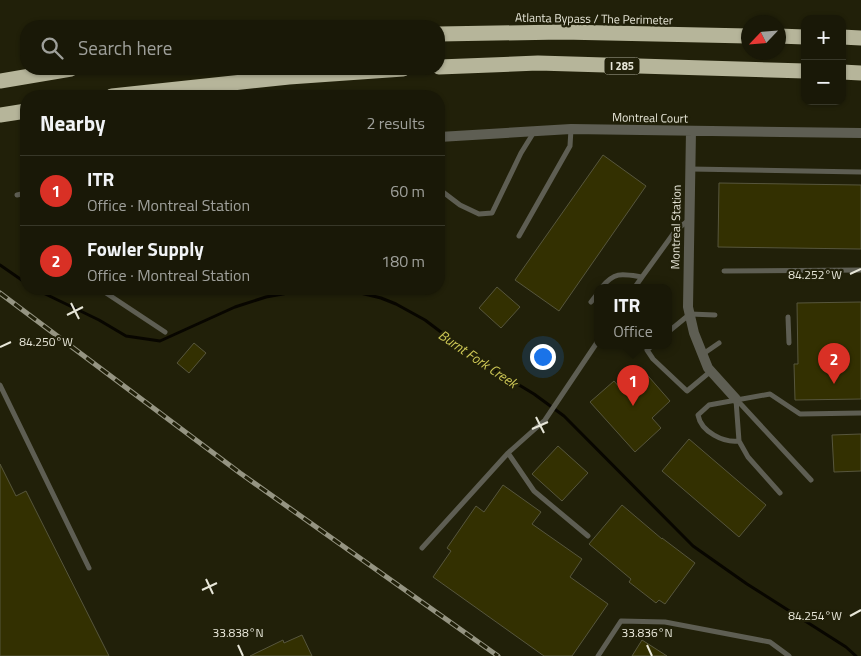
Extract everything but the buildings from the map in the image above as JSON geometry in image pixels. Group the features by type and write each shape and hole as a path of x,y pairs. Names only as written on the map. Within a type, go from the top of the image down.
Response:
{"highway":[{"name":"Atlanta Bypass / The Perimeter","path":"445,34 562,32 741,36"},
{"path":"786,36 801,37"},
{"path":"846,37 861,38"},
{"name":"I 285","path":"445,67 538,63 801,71"},
{"path":"846,72 861,73"},
{"path":"0,81 35,75"},
{"path":"168,90 320,75"},
{"path":"0,115 20,112"}],"street":[{"name":"Montreal Court","path":"445,137 571,128 861,132"},
{"name":"Montreal Station","path":"691,131 688,298 690,314 694,333 711,370 736,399"}],"lane":[{"path":"519,236 570,146 571,128"},
{"path":"445,194 460,205 479,214 492,213 534,132"},
{"path":"690,169 861,172"},
{"path":"637,284 676,230 689,219"},
{"path":"724,271 861,270"},
{"path":"604,284 609,278 620,274 642,277"},
{"path":"109,295 165,332"},
{"path":"591,302 594,298"},
{"path":"672,329 690,314 715,314"},
{"path":"788,316 789,343"},
{"path":"703,354 719,343"},
{"path":"422,548 508,453 547,416 594,347"},
{"path":"648,349 647,350 653,358 687,391 711,370"},
{"path":"0,385 89,568"},
{"path":"739,441 732,442 717,438 699,420 698,415 709,405 770,394 800,414 861,413"},
{"path":"736,399 739,441 748,457 780,493"},
{"path":"736,399 811,480"},
{"path":"508,453 534,491 588,536"},
{"path":"598,656 621,622 665,622 770,642 789,656"}],"waterway":[{"name":"Burnt Fork Creek","path":"0,265 20,279"},
{"name":"Burnt Fork Creek","path":"47,295 99,320 126,336 160,341 235,307 277,295"},
{"name":"Burnt Fork Creek","path":"369,295 396,304 425,320 478,360 534,394 564,416 693,546 747,584 846,647 856,656"}],"railway":[{"path":"0,293 240,473 498,656"}],"place":[{"name":"Fowler Supply","path":"834,384"},
{"name":"ITR","path":"633,406"}]}
